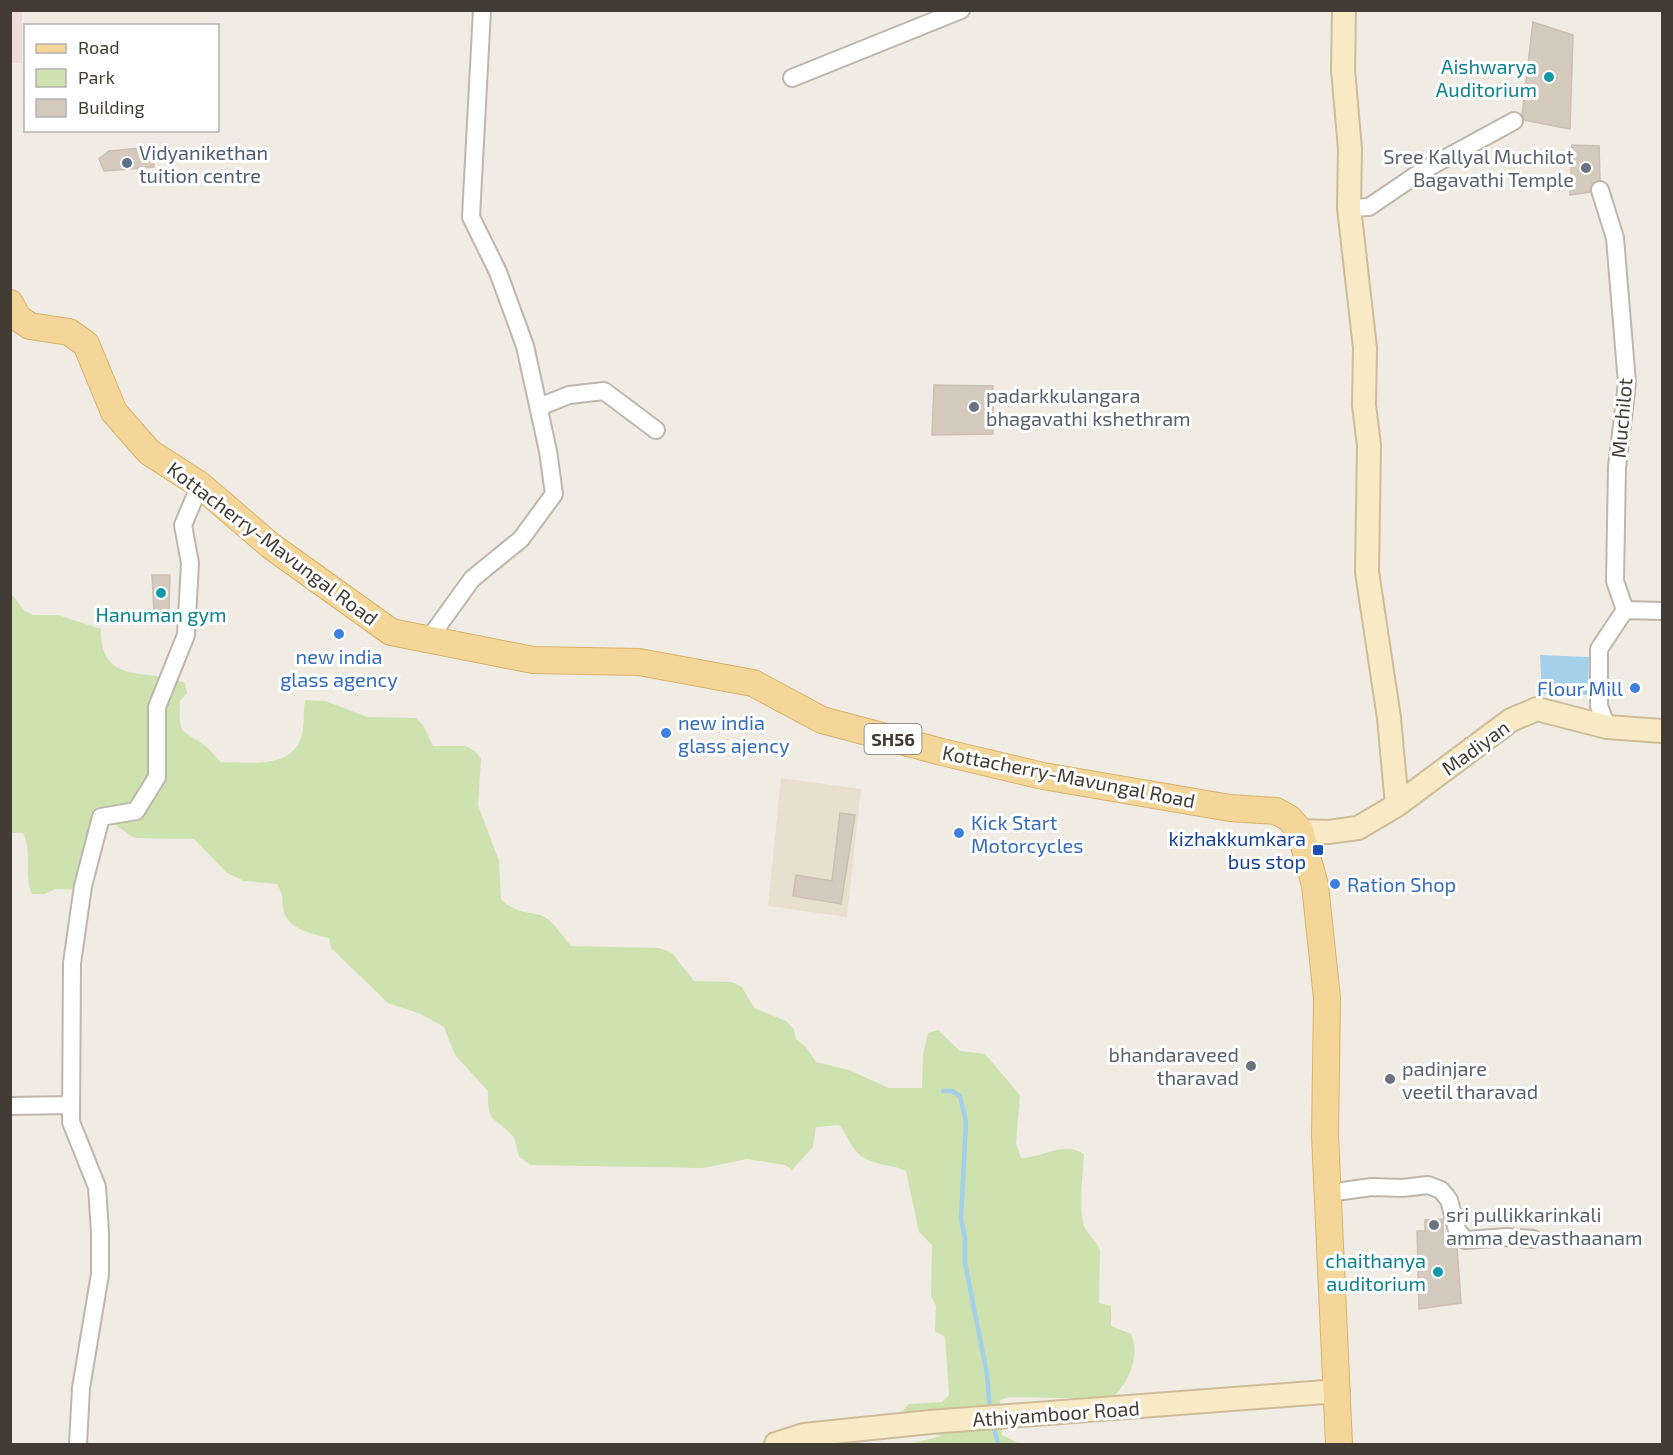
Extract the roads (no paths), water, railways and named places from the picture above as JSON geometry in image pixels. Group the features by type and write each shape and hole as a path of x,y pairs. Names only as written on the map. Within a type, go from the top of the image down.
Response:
{"main road":[{"name":"Kottacherry-Mavungal Road","path":"10,303 18,318 30,326 69,332 79,336 86,344 114,412 149,452 200,485 271,546 391,632 533,660 639,662 753,683 822,720 1043,776 1230,808 1276,811 1289,818 1300,831"},
{"path":"1300,831 1315,885 1327,998 1324,1135 1339,1444"}],"street":[{"path":"428,640 472,579 521,539 554,494 539,408 521,335 498,272 471,217 482,10"},
{"path":"792,78 961,10"},
{"path":"1344,10 1343,70 1350,148 1349,208 1365,348 1364,405 1369,445 1367,572 1389,718 1397,805"},
{"path":"1349,208 1369,207 1422,171 1514,121"},
{"name":"Muchilot","path":"1600,190 1615,238 1627,383 1617,467 1615,581 1625,610"},
{"path":"539,408 569,394 603,391 657,430"},
{"path":"78,1444 81,1388 100,1274 100,1232 97,1187 70,1122 72,963 90,852 101,818 136,811 156,777 158,707 186,635 190,563 183,525 200,485"},
{"path":"1607,727 1599,706 1599,649 1625,610 1662,611"},
{"name":"Madiyan","path":"1300,831 1328,832 1358,828 1397,805 1511,720 1537,709 1607,727 1662,731"},
{"path":"10,1106 70,1105"},
{"path":"1328,1193 1428,1185 1441,1190 1449,1200 1457,1230 1465,1240 1522,1237 1533,1239"},
{"name":"Athiyamboor Road","path":"776,1444 804,1435 976,1418 1338,1391"}],"water":[{"path":"1540,655 1589,657 1588,695 1542,694"}],"waterway":[{"path":"943,1091 952,1091 960,1096 966,1122 961,1219 965,1239 965,1263 987,1374 990,1410"},
{"path":"993,1424 998,1444"}],"place":[{"name":"Aishwarya Auditorium","path":"1549,77"},
{"name":"Vidyanikethan tuition centre","path":"127,163"},
{"name":"Sree Kallyal Muchilot Bagavathi Temple","path":"1586,168"},
{"name":"padarkkulangara bhagavathi kshethram","path":"974,407"},
{"name":"Hanuman gym","path":"161,593"},
{"name":"new india glass agency","path":"339,634"},
{"name":"Flour Mill","path":"1635,688"},
{"name":"new india glass ajency","path":"666,733"},
{"name":"Kick Start Motorcycles","path":"959,833"},
{"name":"kizhakkumkara bus stop","path":"1318,850"},
{"name":"Ration Shop","path":"1335,884"},
{"name":"bhandaraveed tharavad","path":"1251,1066"},
{"name":"padinjare veetil tharavad","path":"1390,1079"},
{"name":"sri pullikkarinkali amma devasthaanam","path":"1434,1225"},
{"name":"chaithanya auditorium","path":"1438,1272"}]}
